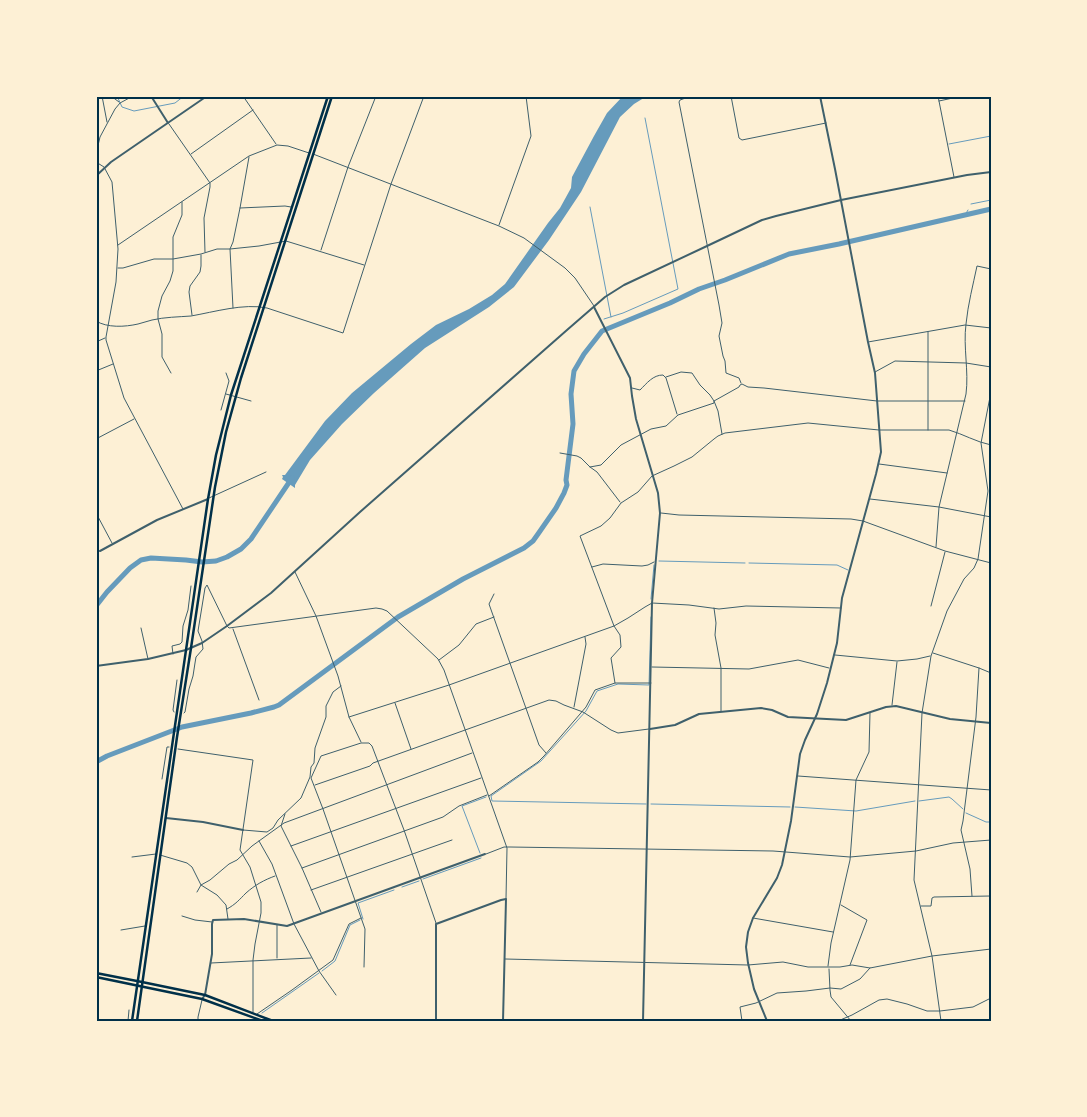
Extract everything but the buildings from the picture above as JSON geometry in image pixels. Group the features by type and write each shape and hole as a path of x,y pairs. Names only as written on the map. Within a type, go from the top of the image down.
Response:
{"main road":[{"path":"132,1021 216,455 231,396 259,306 328,96"},
{"path":"137,1021 179,723 213,495 222,450 236,396 332,96"},
{"path":"96,975 205,995 274,1021"},
{"path":"142,984 202,999 263,1021"}],"street":[{"path":"102,96 107,123"},
{"path":"111,96 120,103"},
{"path":"151,96 210,183 204,218 206,253"},
{"path":"96,176 104,167 207,96"},
{"path":"243,96 277,145"},
{"path":"321,251 348,167 376,96"},
{"path":"96,321 108,325 123,326 158,319 259,306 343,333 391,184 424,96"},
{"path":"499,226 531,136 526,96"},
{"path":"691,96 679,102 722,323 719,336 726,373 739,378 741,384 748,387 877,401 965,401"},
{"path":"731,96 739,138 742,140 826,124"},
{"path":"767,1021 758,1002 748,965 747,940 753,918 777,878 782,865 800,754 815,718 831,669 842,598 870,499 881,452 875,373 820,96"},
{"path":"938,96 954,178"},
{"path":"939,101 962,96"},
{"path":"96,154 100,137 107,123 120,103 132,97"},
{"path":"190,155 253,110"},
{"path":"118,245 249,156 277,145 288,146 348,167 499,226 524,238 570,273 594,307 629,374 633,407 658,493 660,513 652,603 643,1021"},
{"path":"233,308 230,249 240,208 249,156"},
{"path":"96,162 104,167 112,182 118,245 118,268 106,338 124,398 183,509"},
{"path":"96,666 173,654 191,648 227,626 271,593 594,307 620,288 762,220 841,200 991,172"},
{"path":"171,373 162,357 162,334 158,311 173,270 173,238 182,215 182,201"},
{"path":"240,208 291,207"},
{"path":"118,268 154,259 173,259 217,250 259,246 281,241 365,265"},
{"path":"192,315 189,292 190,286 200,272 201,254"},
{"path":"936,547 939,507 968,384 966,325 977,266 991,269"},
{"path":"868,342 966,325 991,328"},
{"path":"928,331 928,430"},
{"path":"96,342 106,338"},
{"path":"875,373 895,361 966,363 991,367"},
{"path":"96,371 114,364"},
{"path":"632,388 640,390 658,375 666,377 681,372 692,373 714,401 718,411 722,434"},
{"path":"221,410 229,380 226,373"},
{"path":"666,377 678,415"},
{"path":"590,467 601,465 621,445 655,428 666,426 678,415 714,403 714,401 741,384"},
{"path":"941,1021 932,956 914,880 922,713 931,656 947,611 964,579 974,568 978,559 988,491 981,443 991,392"},
{"path":"226,394 251,401"},
{"path":"96,440 135,419"},
{"path":"614,683 611,658 621,647 620,635 614,626 580,536 601,526 610,518 621,503 638,492 653,475 692,457 722,434 808,423 879,430 949,430 991,445"},
{"path":"560,454 581,458 597,472 621,503"},
{"path":"878,464 948,473"},
{"path":"96,553 157,520 266,472"},
{"path":"870,499 939,507 991,516"},
{"path":"96,513 113,544"},
{"path":"660,513 851,519 863,521 945,551 991,563"},
{"path":"932,606 945,551"},
{"path":"591,568 603,564 642,566 656,561"},
{"path":"294,571 316,616 336,670 349,717 361,743"},
{"path":"184,713 196,657 202,651 202,642 198,631 205,588 208,585 229,628 376,608 382,608 400,622 439,660 507,847 503,1021"},
{"path":"173,654 172,646 180,644 183,640 182,626 188,610 191,586"},
{"path":"494,594 489,603 539,745 546,753"},
{"path":"349,717 449,685 585,637 614,626 652,603 714,608 746,606 841,608"},
{"path":"714,608 715,635 721,668 721,711"},
{"path":"439,660 459,645 476,624 494,617"},
{"path":"141,628 148,659"},
{"path":"233,628 259,700"},
{"path":"574,708 586,644 585,637"},
{"path":"932,653 991,673"},
{"path":"834,655 897,660 931,656"},
{"path":"652,667 757,668 798,660 831,669"},
{"path":"892,706 897,660"},
{"path":"972,896 971,871 961,828 976,722 979,668"},
{"path":"174,712 172,710 177,680"},
{"path":"302,868 443,817 459,806 488,795 538,762 583,712 595,690 614,683 651,683"},
{"path":"341,686 333,692 326,706 326,717 315,748 314,763 311,768 310,777 365,929 364,967"},
{"path":"314,785 549,700 583,712 618,733 675,725 699,714 763,708 788,717 847,720 892,706 950,719 991,723"},
{"path":"395,702 411,750"},
{"path":"851,1021 831,997 829,967 834,932 850,857 856,780 868,754 870,712"},
{"path":"165,818 267,832 301,798 321,756 361,743 369,743 379,762 413,854 436,924 436,1021"},
{"path":"162,779 167,747 169,747"},
{"path":"178,749 253,760 240,850 250,867 260,902 260,921 253,960 255,1014"},
{"path":"197,892 201,885 284,823 473,753"},
{"path":"797,776 991,790"},
{"path":"291,846 482,777"},
{"path":"286,813 281,826 302,868 321,913"},
{"path":"311,890 452,840"},
{"path":"182,916 213,922 213,920 244,919 287,926 507,847 648,848 785,852 850,857 916,850 953,843 991,840"},
{"path":"259,841 272,864 294,924 319,971 336,995"},
{"path":"132,857 156,854 187,863 192,867 201,885 217,895 226,905 228,920"},
{"path":"227,909 240,901 245,894 263,881 275,876"},
{"path":"920,907 932,906 934,897 991,896"},
{"path":"436,924 506,899"},
{"path":"840,904 867,920 850,965"},
{"path":"255,1014 333,960 349,924 361,918"},
{"path":"753,918 834,932"},
{"path":"198,1021 202,999 205,995 212,954 213,922"},
{"path":"277,924 277,959"},
{"path":"121,930 145,926"},
{"path":"504,959 748,965 783,962 808,967 844,967 850,965 870,968 932,956 991,949"},
{"path":"210,963 312,958"},
{"path":"742,1021 740,1007 758,1002 777,993 841,988 860,979 870,968"},
{"path":"838,1021 879,1000 887,999 927,1011 940,1011 973,1007 991,998"},
{"path":"128,1021 129,1010"}],"water":[{"path":"623,96 647,96 634,104 620,117 581,192 549,240 514,287 489,307 425,348 374,393 342,424 310,460 295,488 282,479 282,475 285,475 325,421 352,393 436,325 469,309 492,295 505,284 560,208 571,188 572,177 594,136 607,113"}],"waterway":[{"path":"117,96 122,107 134,111 175,103 184,96"},
{"path":"604,319 623,313 678,289 645,118"},
{"path":"949,144 991,136"},
{"path":"971,204 991,200"},
{"path":"590,207 611,317"},
{"path":"96,762 182,727 251,713 279,705 398,617 463,579 524,548 533,541 556,508 567,485 573,424 571,394 574,371 584,354 602,331 699,289 789,254 991,209"},
{"path":"965,215 968,210"},
{"path":"96,606 130,568 141,560 151,558 202,562 216,561 241,549 251,539 292,478"},
{"path":"659,561 745,563"},
{"path":"749,563 837,565 848,570"},
{"path":"651,599 654,565"},
{"path":"646,804 492,801 491,796 541,761 586,711 597,691 618,684 649,685 651,617"},
{"path":"480,853 462,806 486,797"},
{"path":"919,801 949,797 963,809"},
{"path":"795,807 856,811 915,801"},
{"path":"651,804 790,807"},
{"path":"966,813 986,822 991,822"},
{"path":"423,879 481,858"},
{"path":"402,887 419,881"},
{"path":"363,919 358,903 394,890"},
{"path":"322,971 335,961 350,925 360,920"},
{"path":"262,1013 319,973"}]}
